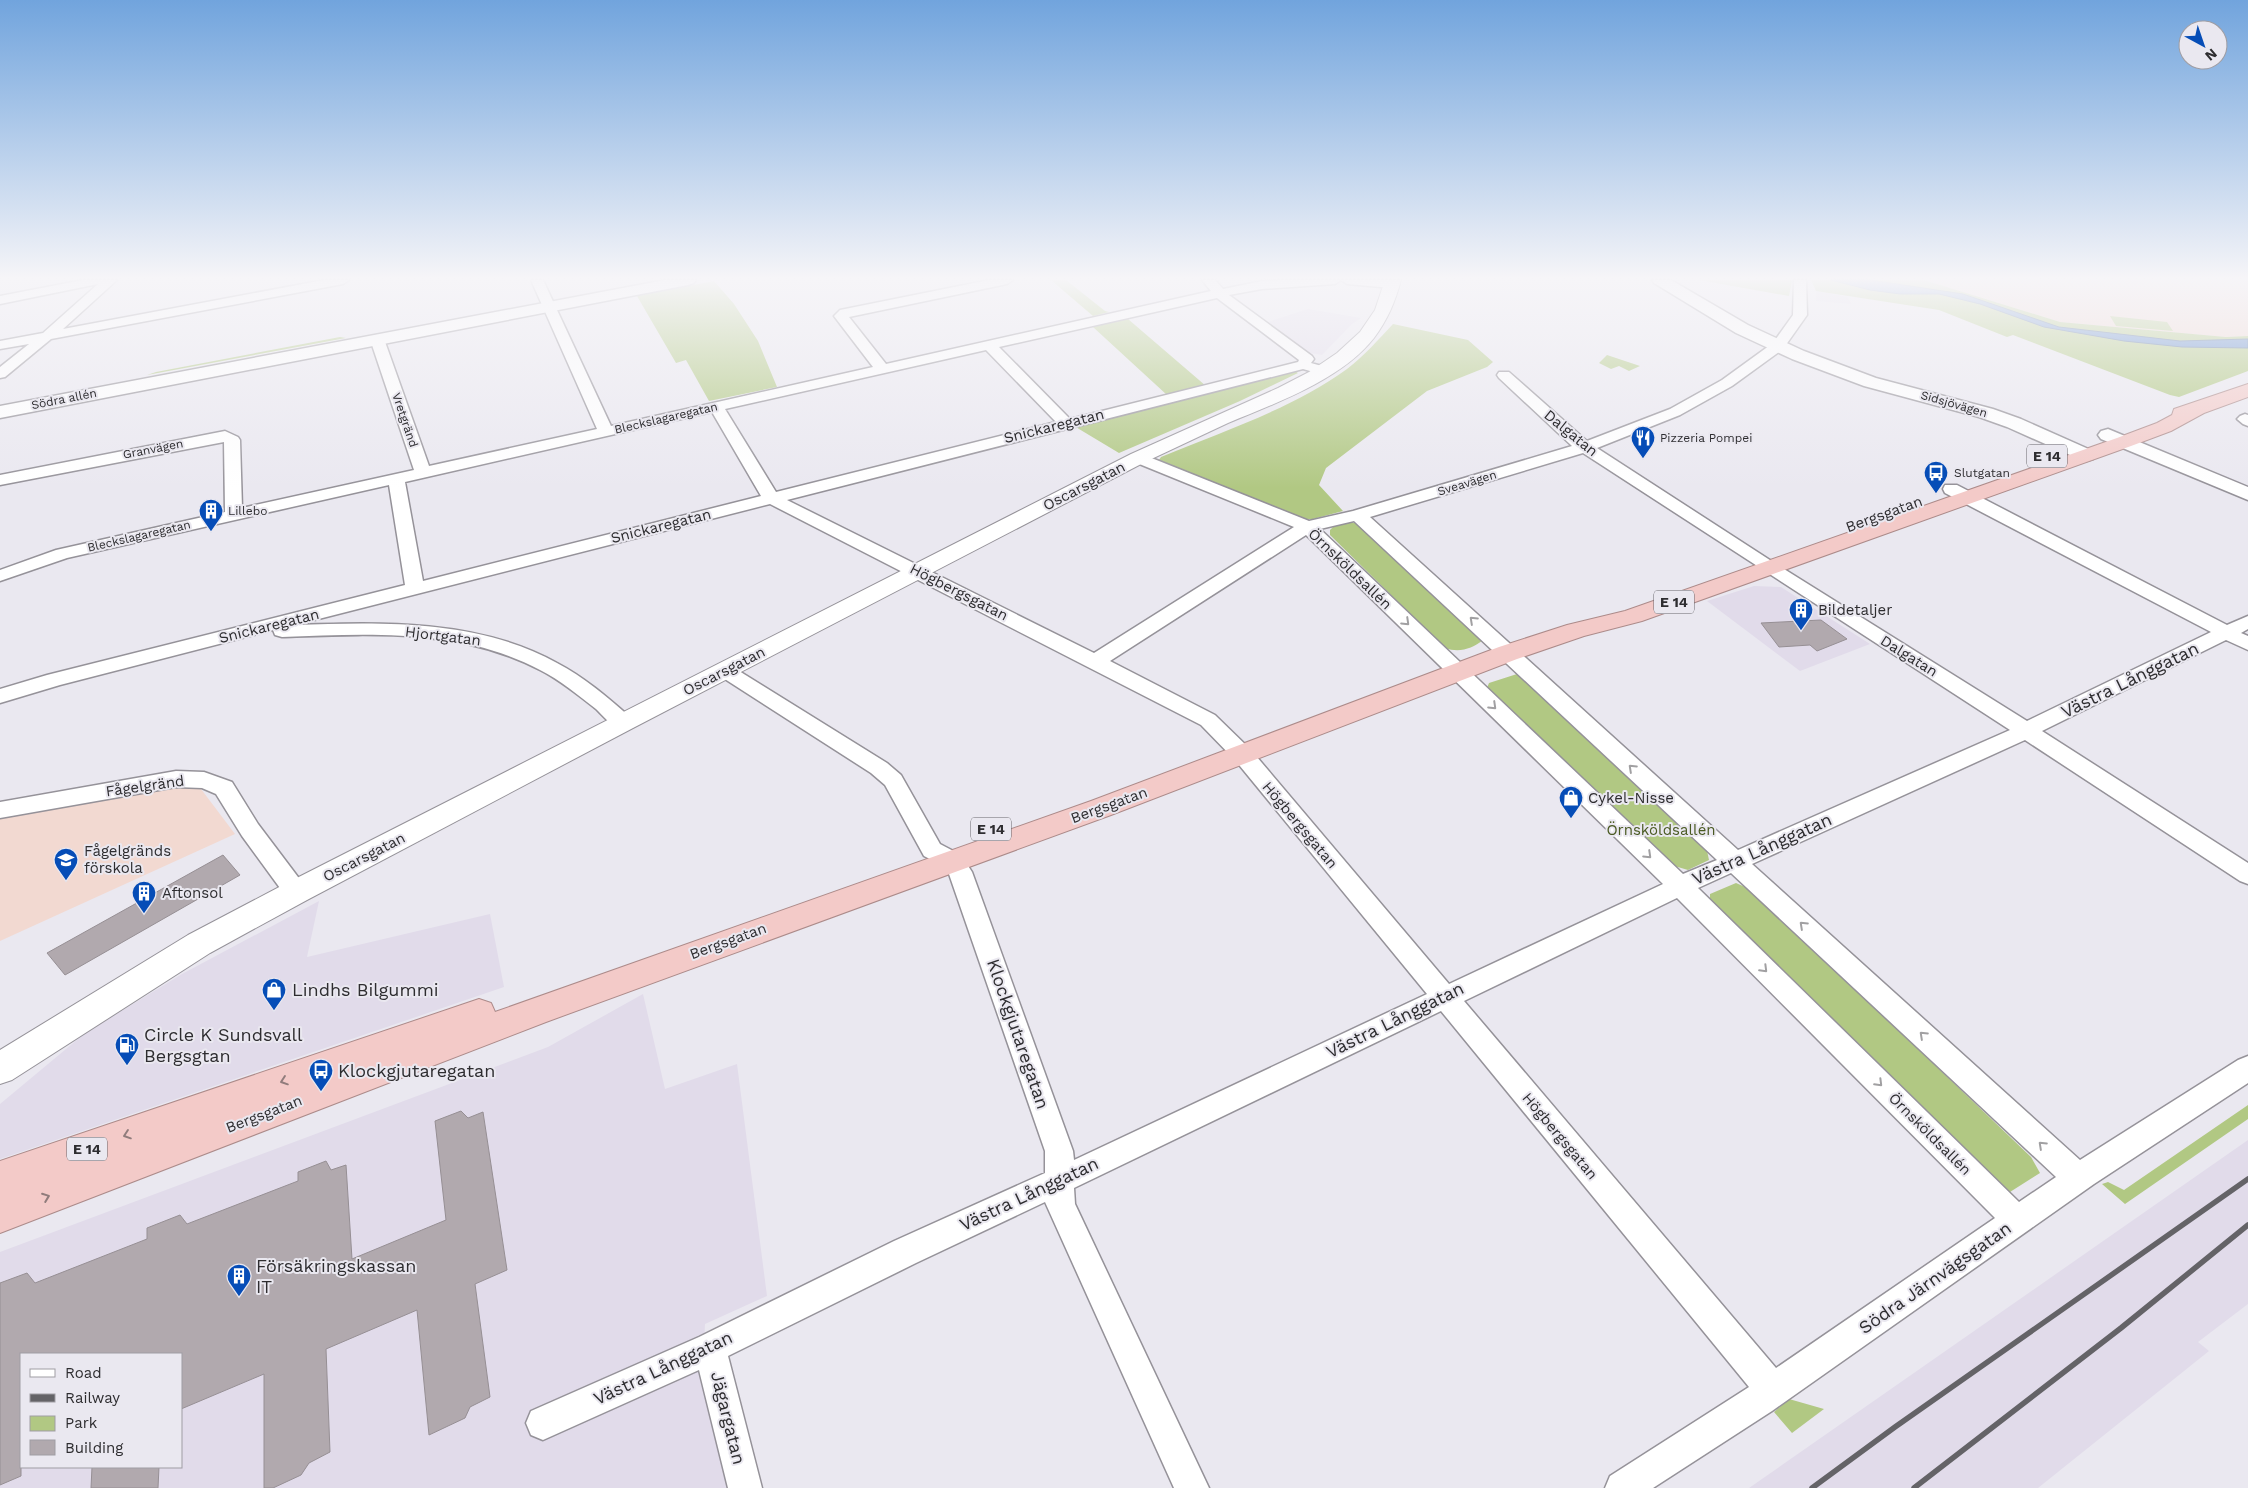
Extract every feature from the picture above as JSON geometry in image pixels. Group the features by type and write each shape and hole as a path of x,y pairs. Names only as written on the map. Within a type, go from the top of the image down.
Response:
{"highway":[{"name":"Bergsgatan","path":"0,1179 528,996 942,856 1508,653 1576,630 1633,616 1764,564 1959,493 2116,438 2164,426 2197,409 2248,390"},
{"name":"Bergsgatan","path":"0,1214 942,856"}],"main road":[{"name":"Oscarsgatan","path":"0,1069 199,944 296,892 622,722 1138,458 1196,430 1270,400 1313,368 1349,349"},
{"name":"Oscarsgatan","path":"0,1080 31,1048"}],"street":[{"path":"0,374 31,349"},
{"name":"Södra allén","path":"0,412 323,349"},
{"name":"Vretgränd","path":"381,349 423,473"},
{"path":"569,349 606,432"},
{"path":"867,349 882,369"},
{"name":"Bleckslagaregatan","path":"0,576 62,554 974,349"},
{"path":"993,349 1065,424"},
{"path":"1294,349 1307,359 1313,368"},
{"name":"Sveavägen","path":"1095,661 1293,534 1308,527 1358,515 1586,448 1675,412 1711,394 1773,349"},
{"name":"Sidsjövägen","path":"1787,349 1870,382 1986,413 2078,451"},
{"name":"Snickaregatan","path":"0,696 54,680 1065,424 1313,368"},
{"name":"Dalgatan","path":"1504,375 1577,442 1764,564 2026,730 2248,876"},
{"path":"716,407 772,498"},
{"name":"Granvägen","path":"0,480 225,436 232,440 234,515"},
{"path":"2116,438 2248,494"},
{"name":"Örnsköldsallén","path":"1138,458 1308,527 1680,886 2017,1220"},
{"path":"396,479 415,588"},
{"path":"1959,493 2241,633"},
{"name":"Högbergsgatan","path":"772,498 1208,720 1238,750 1773,1390"},
{"path":"1358,515 2078,1178"},
{"name":"Hjortgatan","path":"239,633 349,629 411,630 485,641 538,660 584,689 622,722"},
{"name":"Västra Långgatan","path":"543,1423 710,1348 905,1252 1058,1181 1443,996 1680,886 2241,633"},
{"name":"Klockgjutaregatan","path":"724,670 879,768 893,780 942,856 960,872 1059,1151 1058,1181 1060,1205 1192,1488"},
{"name":"Fågelgränd","path":"0,810 176,779 204,780 224,788 250,830 296,892"},
{"name":"Södra Järnvägsgatan","path":"1622,1488 1773,1390 2078,1178 2248,1068"},
{"name":"Jägargatan","path":"710,1348 745,1488"}],"shaded area":[{"path":"1301,349 1327,349 1322,355 1304,352"},
{"path":"1754,586 1781,587 1870,644 1800,671 1707,601"},
{"name":"Fågelgränds förskola","path":"176,784 201,789 235,834 0,941 0,816"},
{"path":"319,901 307,957 490,914 504,987 0,1159 0,1104 84,1034 182,974"},
{"path":"643,994 665,1089 737,1064 767,1296 705,1324 703,1369 732,1488 0,1488 0,1252 548,1047"},
{"path":"2248,1140 2248,1304 2198,1342 2209,1351 2038,1488 1749,1488"}],"green space":[{"path":"275,349 284,349 147,375"},
{"path":"668,349 761,349 777,387 709,401 686,360 676,363"},
{"path":"1117,349 1163,349 1206,386 1167,395"},
{"path":"1369,349 1479,349 1493,362 1487,367 1427,391 1326,468 1319,485 1343,511 1313,519 1303,519 1159,460 1161,457 1280,408 1326,383"},
{"path":"2051,349 2248,349 2248,371 2179,397"},
{"path":"1607,355 1640,366 1629,371 1619,366 1611,369 1599,363"},
{"path":"1295,371 1298,373 1240,401 1119,453 1074,426"},
{"path":"1347,523 1356,523 1364,527 1483,640 1465,649 1445,648 1330,535 1330,530 1333,527"},
{"name":"Örnsköldsallén","path":"1517,674 1527,678 1706,846 1709,860 1688,870 1671,865 1487,688 1489,683"},
{"path":"1736,883 1752,890 2031,1157 2040,1173 2010,1192 1991,1182 1710,904 1710,894"},
{"path":"2248,1105 2248,1119 2125,1204 2102,1184 2108,1182 2124,1190"},
{"path":"1789,1399 1824,1409 1792,1433 1774,1412"}],"building":[{"name":"Bildetaljer","path":"1821,620 1847,639 1817,651 1810,645 1779,647 1761,623"},
{"name":"Aftonsol","path":"223,855 240,875 65,975 47,953"},
{"name":"Försäkringskassan IT","path":"461,1111 468,1118 483,1112 507,1270 475,1284 490,1397 470,1407 465,1418 429,1435 417,1310 326,1349 330,1452 309,1463 301,1475 273,1488 264,1488 264,1374 182,1409 182,1353 20,1353 21,1476 0,1485 0,1283 27,1273 35,1283 147,1239 147,1228 180,1215 187,1224 298,1181 298,1172 326,1161 331,1170 346,1165 352,1259 446,1220 435,1121"},
{"path":"92,1468 159,1468 158,1488 91,1488"}],"railway":[{"path":"1812,1488 1895,1427 2248,1179"},
{"path":"1914,1488 2121,1328 2248,1225"}],"place":[{"name":"Pizzeria Pompei","path":"1643,459"},
{"name":"Slutgatan","path":"1936,494"},
{"name":"Lillebo","path":"211,532"},
{"name":"Bildetaljer","path":"1801,631"},
{"name":"Cykel-Nisse","path":"1571,819"},
{"name":"Fågelgränds förskola","path":"66,881"},
{"name":"Aftonsol","path":"144,914"},
{"name":"Lindhs Bilgummi","path":"274,1011"},
{"name":"Circle K Sundsvall Bergsgtan","path":"127,1066"},
{"name":"Klockgjutaregatan","path":"321,1092"},
{"name":"Försäkringskassan IT","path":"239,1297"}]}
